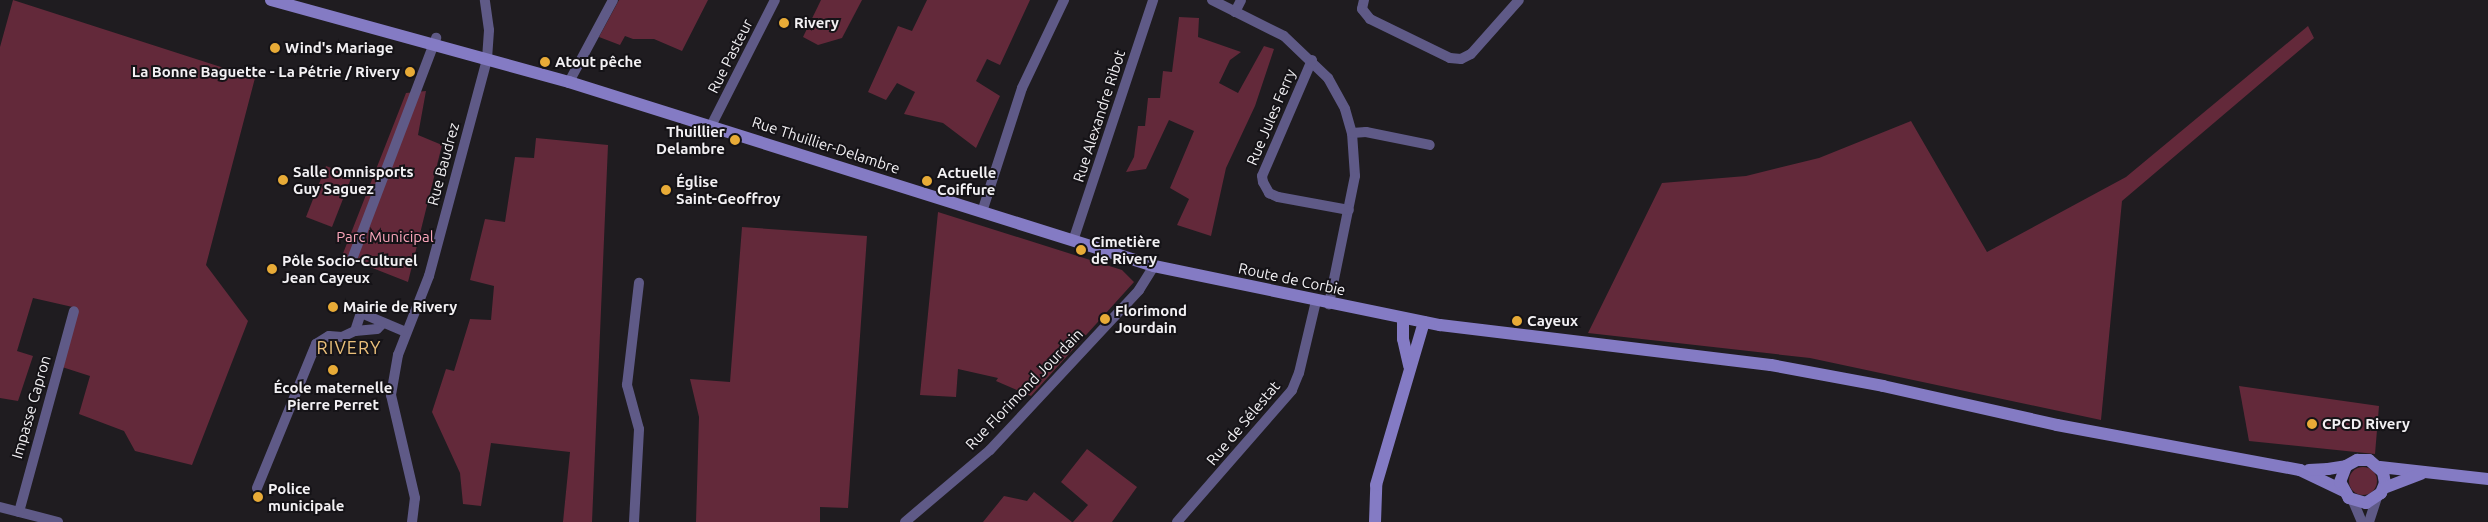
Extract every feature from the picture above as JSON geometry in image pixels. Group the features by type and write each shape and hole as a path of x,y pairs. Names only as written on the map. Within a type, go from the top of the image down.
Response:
{"main road":[{"name":"Rue Thuillier-Delambre","path":"271,0 435,41 487,59 712,126 1154,266"},
{"name":"Route de Corbie","path":"1154,266 1329,304 1424,322 1771,365 1883,386 2057,426 2300,470"},
{"path":"1403,318 1403,338 1410,368"},
{"path":"1375,522 1376,485 1424,322"},
{"path":"2300,470 2346,466 2363,459 2380,467 2488,479"},
{"path":"2342,490 2341,478 2346,466"},
{"path":"2380,467 2385,477 2380,493"},
{"path":"2300,470 2342,490 2354,501 2366,503 2380,493 2424,473"}],"street":[{"name":"Rue Baudrez","path":"412,522 415,498 391,395 398,355 429,276 487,59 489,30 485,0"},
{"path":"569,82 613,0"},
{"name":"Rue Pasteur","path":"712,126 775,0"},
{"path":"982,212 1022,88 1064,0"},
{"name":"Rue Alexandre Ribot","path":"1073,240 1153,0"},
{"path":"1212,0 1284,36 1312,60 1338,94 1352,132 1356,160 1349,210 1329,304"},
{"path":"1235,12 1241,0"},
{"path":"1364,0 1362,9 1370,18 1450,58 1461,59 1471,54 1519,0"},
{"path":"352,262 435,41"},
{"name":"Rue Jules Ferry","path":"1312,60 1262,176 1263,182 1269,193 1278,196 1349,210"},
{"path":"1352,132 1366,132 1430,145"},
{"name":"Rue Florimond Jourdain","path":"905,522 990,450 1139,290 1154,266"},
{"path":"634,522 639,429 627,385 639,283"},
{"name":"Rue de Sélestat","path":"1177,522 1292,390 1299,373 1316,301"},
{"name":"Impasse Capron","path":"19,512 74,311"},
{"path":"355,331 362,313 406,332"},
{"path":"257,488 316,344 329,336 342,336 355,331 377,329 383,322"},
{"path":"2369,522 2380,493"},
{"path":"2354,501 2362,522"},
{"path":"0,507 58,522"}],"green space":[{"path":"13,0 255,78 206,265 248,321 192,465 135,451 124,431 79,414 90,376 62,367 77,308 33,298 17,351 33,356 18,401 0,398 0,47"},
{"path":"619,0 708,0 682,51 654,39 633,39 625,36 620,45 599,37"},
{"path":"821,0 862,0 842,38 818,45 803,37"},
{"path":"927,0 1030,0 1000,65 987,59 976,81 1000,96 976,148 943,123 904,114 915,92 897,83 886,100 868,92 898,26 912,31"},
{"path":"1179,17 1199,18 1198,37 1241,52 1230,60 1219,83 1238,93 1264,46 1274,49 1255,106 1226,168 1211,236 1177,225 1189,199 1170,188 1194,131 1169,120 1146,169 1126,172 1134,157 1138,126 1145,126 1148,98 1160,98 1163,71 1172,72"},
{"path":"2308,26 2314,38 2122,201 2101,420 1810,358 1588,333 1662,183 1746,176 1819,158 1911,121 1987,252 2126,177"},
{"name":"Parc Municipal","path":"426,91 418,135 442,145 408,282 342,256 406,93"},
{"path":"536,138 608,145 592,522 563,522 570,452 491,443 481,506 463,504 460,473 432,412 446,369 454,371 470,319 491,320 494,286 470,280 485,219 505,222 515,157 534,158"},
{"path":"326,166 352,176 332,227 306,217"},
{"path":"938,212 1122,270 1134,282 1031,396 996,381 998,378 958,369 956,397 920,395"},
{"path":"742,227 867,236 848,508 820,507 820,522 696,522 699,417 690,379 730,382"},
{"name":"CPCD Rivery","path":"2239,386 2379,406 2375,454 2249,441"},
{"path":"1087,449 1137,487 1112,522 1073,522 1088,505 1061,482"},
{"path":"2363,467 2373,471 2377,481 2373,491 2363,495 2353,491 2349,481 2353,471"},
{"path":"1034,492 1072,522 983,522 1004,496 1027,501"}],"place":[{"name":"Rivery","path":"784,23"},
{"name":"Wind's Mariage","path":"275,48"},
{"name":"Atout pêche","path":"545,62"},
{"name":"La Bonne Baguette - La Pétrie / Rivery","path":"410,72"},
{"name":"Thuillier Delambre","path":"735,140"},
{"name":"Salle Omnisports Guy Saguez","path":"283,180"},
{"name":"Actuelle Coiffure","path":"927,181"},
{"name":"Église Saint-Geoffroy","path":"666,190"},
{"name":"Cimetière de Rivery","path":"1081,250"},
{"name":"Pôle Socio-Culturel Jean Cayeux","path":"272,269"},
{"name":"Mairie de Rivery","path":"333,307"},
{"name":"Florimond Jourdain","path":"1105,319"},
{"name":"Cayeux","path":"1517,321"},
{"name":"École maternelle Pierre Perret","path":"333,370"},
{"name":"CPCD Rivery","path":"2312,424"},
{"name":"Police municipale","path":"258,497"}],"district":[{"name":"RIVERY","path":"349,347"}]}
